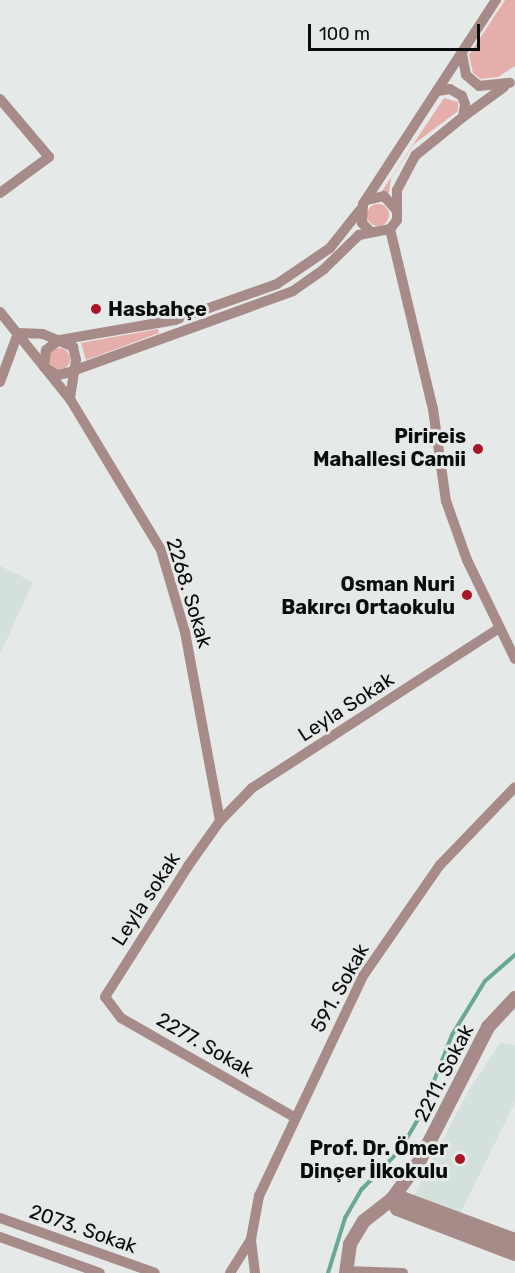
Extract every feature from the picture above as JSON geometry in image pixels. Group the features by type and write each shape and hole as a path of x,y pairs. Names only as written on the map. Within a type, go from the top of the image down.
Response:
{"street":[{"path":"390,230 359,235 324,269 292,291 72,371 57,375 44,367 46,350 59,340 175,320 277,284 330,248 362,207 496,0"},
{"path":"462,54 466,75 479,86 512,81"},
{"path":"512,81 416,155 397,190 398,214 390,230 433,410 446,501 498,629 515,659"},
{"path":"439,91 450,89 462,96 465,104 463,117"},
{"path":"0,99 49,157 0,194"},
{"path":"371,232 362,223 362,207 372,197 384,196 394,203 398,214"},
{"name":"2268. Sokak","path":"0,312 70,399 161,550 185,633 220,821"},
{"path":"0,382 18,333 59,340 73,346 77,355 72,371 70,399"},
{"name":"Leyla Sokak","path":"220,821 252,788 498,629"},
{"name":"591. Sokak","path":"250,1239 259,1196 294,1117 363,976 440,865 515,787"},
{"name":"Leyla sokak","path":"105,997 220,821"},
{"name":"2277. Sokak","path":"105,997 121,1018 294,1117"},
{"name":"2211. Sokak","path":"346,1272 350,1244 364,1221 392,1199 438,1130 488,1027 515,998"},
{"path":"515,1240 402,1198 392,1199 397,1209 515,1254"},
{"name":"2073. Sokak","path":"0,1218 155,1273"},
{"name":"2073. Sokak","path":"0,1237 100,1273"},
{"path":"230,1273 250,1239"},
{"path":"250,1239 255,1273"},
{"path":"346,1272 403,1273"}],"shaded area":[{"path":"505,0 515,0 515,66 498,77 481,79 473,73 469,55"},
{"path":"444,98 458,102 458,111 414,144 391,178 389,193 382,191"},
{"path":"378,204 388,211 389,215 382,225 378,226 368,219 367,215 374,205"},
{"path":"158,329 159,333 86,360 81,343"},
{"path":"59,348 67,351 70,359 67,367 59,370 51,367 48,359 51,351"},
{"path":"0,566 33,582 0,654"},
{"name":"Prof. Dr. Ömer Dinçer İlkokulu","path":"500,1043 515,1045 515,1102 458,1218 411,1201 469,1090"}],"waterway":[{"path":"328,1273 345,1218 362,1189 400,1150 421,1114 452,1035 485,981 515,955"}],"place":[{"name":"Hasbahçe","path":"96,309"},
{"name":"Pirireis Mahallesi Camii","path":"478,449"},
{"name":"Osman Nuri Bakırcı Ortaokulu","path":"467,595"},
{"name":"Prof. Dr. Ömer Dinçer İlkokulu","path":"460,1159"}]}
